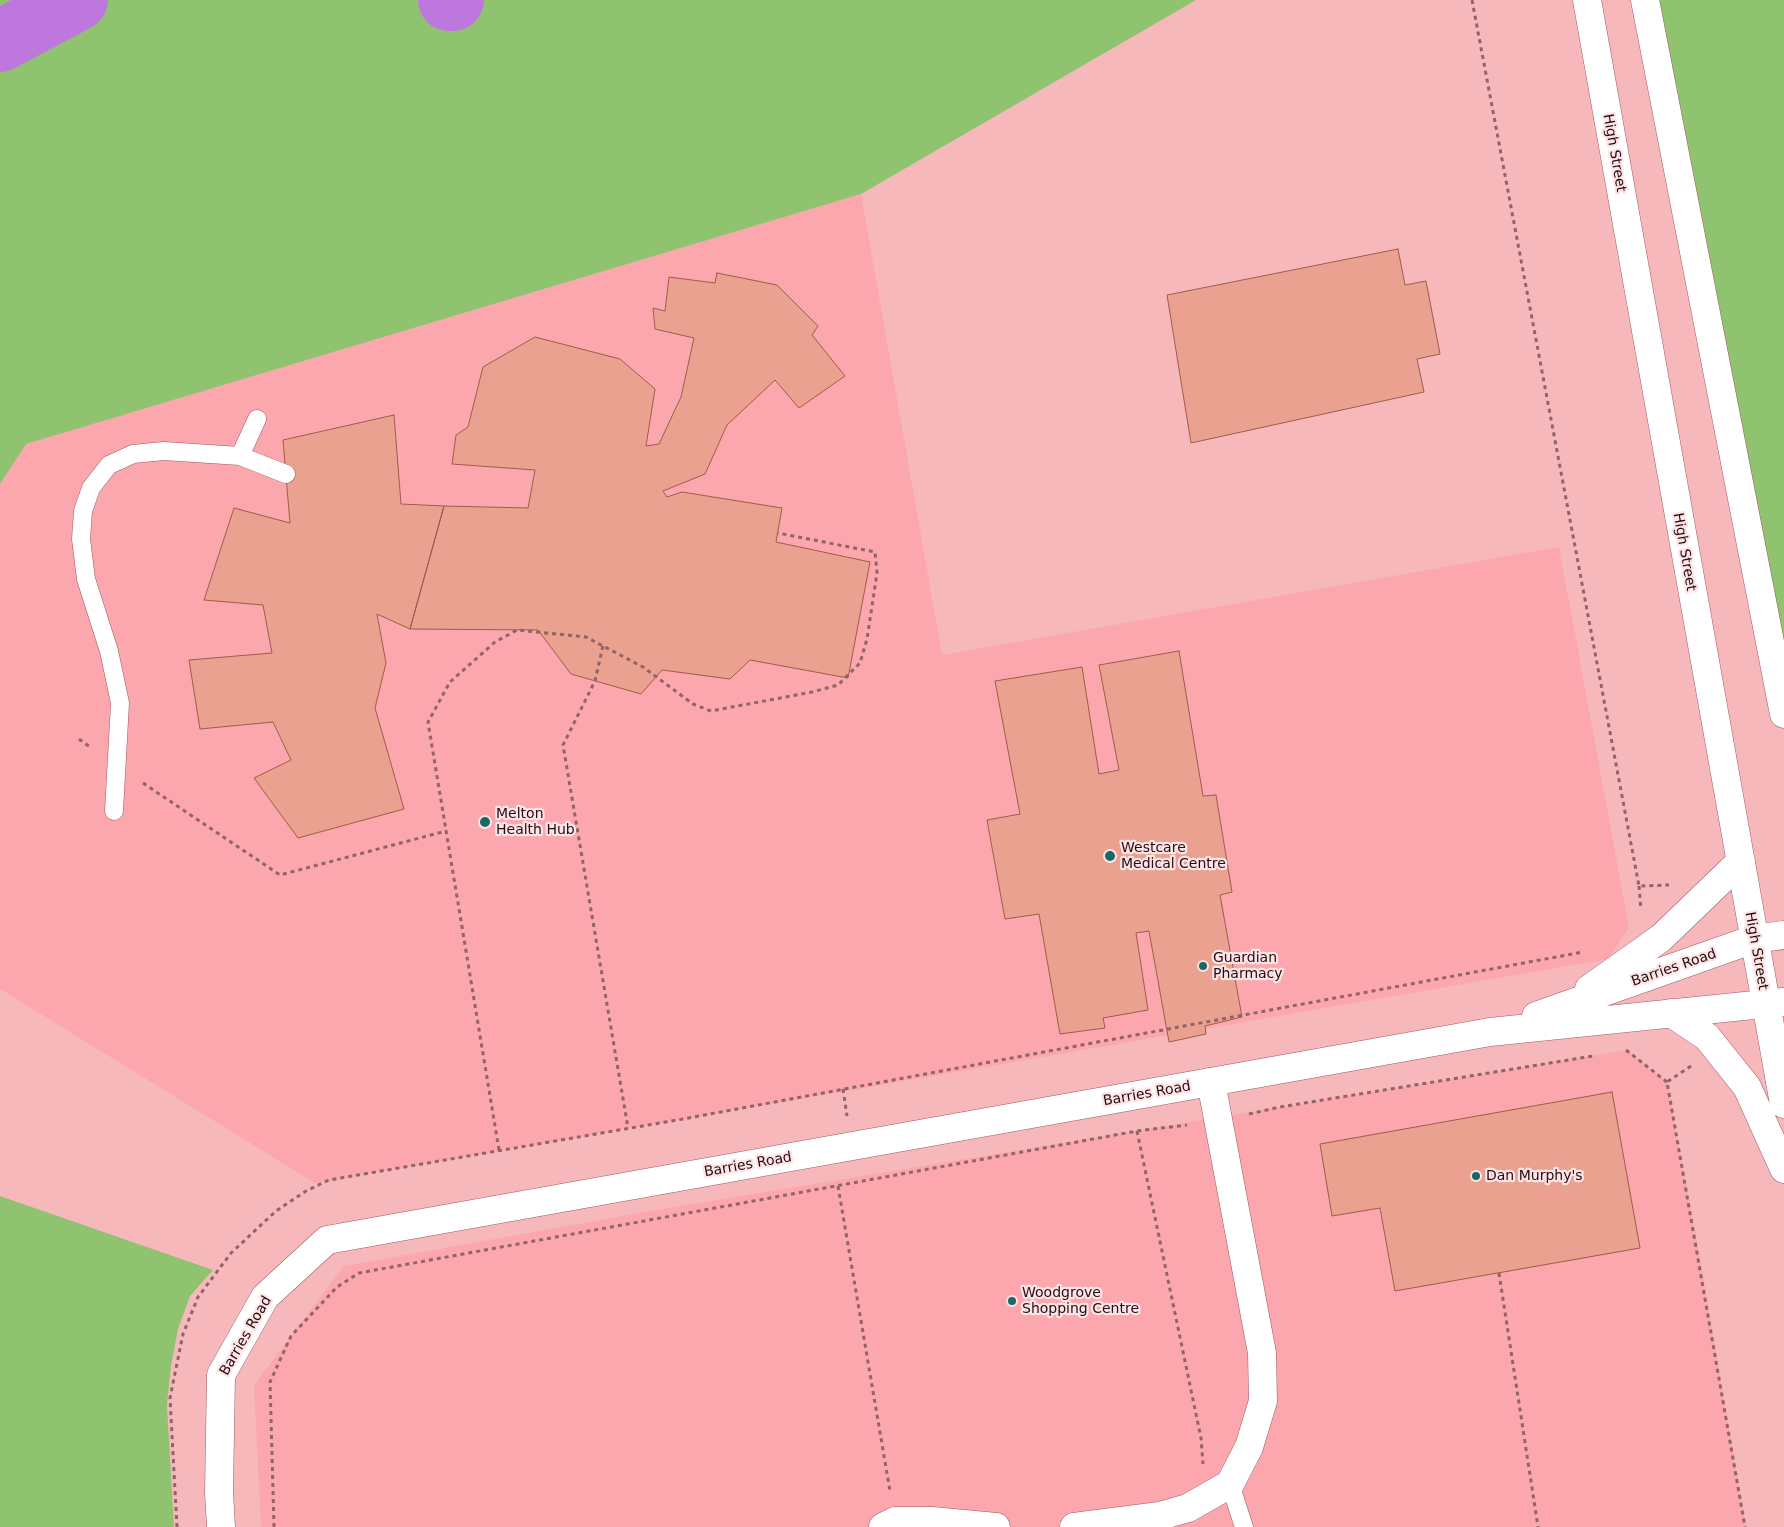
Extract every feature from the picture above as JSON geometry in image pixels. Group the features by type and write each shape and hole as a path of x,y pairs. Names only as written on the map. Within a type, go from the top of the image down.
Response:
{"street":[{"name":"High Street","path":"1587,0 1754,939 1775,1004 1784,1104"},
{"path":"1645,0 1784,714"},
{"name":"Barries Road","path":"1565,1006 1661,938 1741,861"},
{"name":"Barries Road","path":"1490,1032 1754,939 1784,935"},
{"name":"Barries Road","path":"221,1527 219,1492 221,1376 265,1297 327,1240 1490,1032 1775,1004"},
{"path":"1671,1013 1707,1037 1747,1087 1784,1170"},
{"path":"1074,1527 1160,1516 1188,1508 1230,1484 1249,1448 1263,1401 1262,1353 1211,1082"},
{"path":"889,1524 932,1521 996,1527"}],"lane":[{"path":"240,456 257,419"},
{"path":"114,811 120,703 109,651 86,579 82,539 83,511 91,488 108,465 133,454 164,451 240,456 286,474"},
{"path":"1230,1484 1244,1527"}],"path":[{"path":"1472,0 1640,886 1676,885 1704,898"},
{"path":"499,1150 428,722 450,682 495,642 517,630 586,637 643,668 694,704 712,711 812,692 838,685 860,663 867,639 877,573 875,552 778,533"},
{"path":"603,646 595,681 563,745 628,1128"},
{"path":"79,739 280,874 446,831"},
{"path":"1667,1082 1716,1049"},
{"path":"1618,1052 1627,1050 1667,1082 1746,1527"},
{"path":"274,1527 270,1382 291,1336 337,1288 359,1273 1137,1131 1218,1122 1280,1108 1598,1055"},
{"path":"1137,1131 1201,1438 1204,1475 1188,1508"},
{"path":"838,1186 889,1524"},
{"path":"1499,1273 1538,1527"}],"shaded area":[{"name":"Melton Health Hub","path":"861,194 942,655 1559,547 1629,928 1608,959 315,1183 0,989 0,484 26,444"},
{"name":"Woodgrove Shopping Centre","path":"1627,1050 1667,1082 1696,1235 1746,1527 261,1527 254,1385 344,1266 656,1210"}],"green space":[{"path":"0,0 1196,0 861,194 26,444 0,484"},
{"path":"1655,0 1784,0 1784,700"},
{"path":"0,1196 213,1270 190,1296 178,1329 171,1366 167,1405 174,1527 0,1527"}],"building":[{"path":"1398,249 1405,285 1426,281 1440,354 1417,359 1424,392 1191,443 1167,295"},
{"path":"717,273 777,285 818,326 812,335 845,376 799,408 775,380 727,425 705,474 663,491 667,497 682,492 782,508 776,542 870,562 848,678 750,660 730,679 662,670 641,694 571,674 538,630 410,629 444,506 528,508 535,470 452,464 456,435 468,427 483,367 535,337 620,359 655,389 646,446 659,444 681,397 694,338 655,329 653,308 665,311 669,277 715,283"},
{"path":"394,415 401,504 444,506 410,629 377,614 386,663 375,708 404,809 298,838 254,778 291,760 273,722 200,729 189,660 272,653 263,605 204,600 234,508 290,523 283,440"},
{"name":"Westcare Medical Centre","path":"1179,651 1203,796 1216,795 1232,892 1220,895 1242,1017 1205,1026 1206,1034 1169,1042 1149,931 1136,933 1148,1010 1103,1018 1105,1028 1060,1034 1039,914 1005,919 987,820 1020,814 995,681 1082,667 1099,774 1119,770 1099,665"},
{"name":"Dan Murphy's","path":"1612,1092 1640,1248 1395,1291 1380,1208 1332,1216 1320,1144"}],"waterway":[{"path":"0,41 77,0"}],"place":[{"name":"Melton Health Hub","path":"485,822"},
{"name":"Westcare Medical Centre","path":"1110,856"},
{"name":"Guardian Pharmacy","path":"1203,966"},
{"name":"Dan Murphy's","path":"1476,1176"},
{"name":"Woodgrove Shopping Centre","path":"1012,1301"}]}
